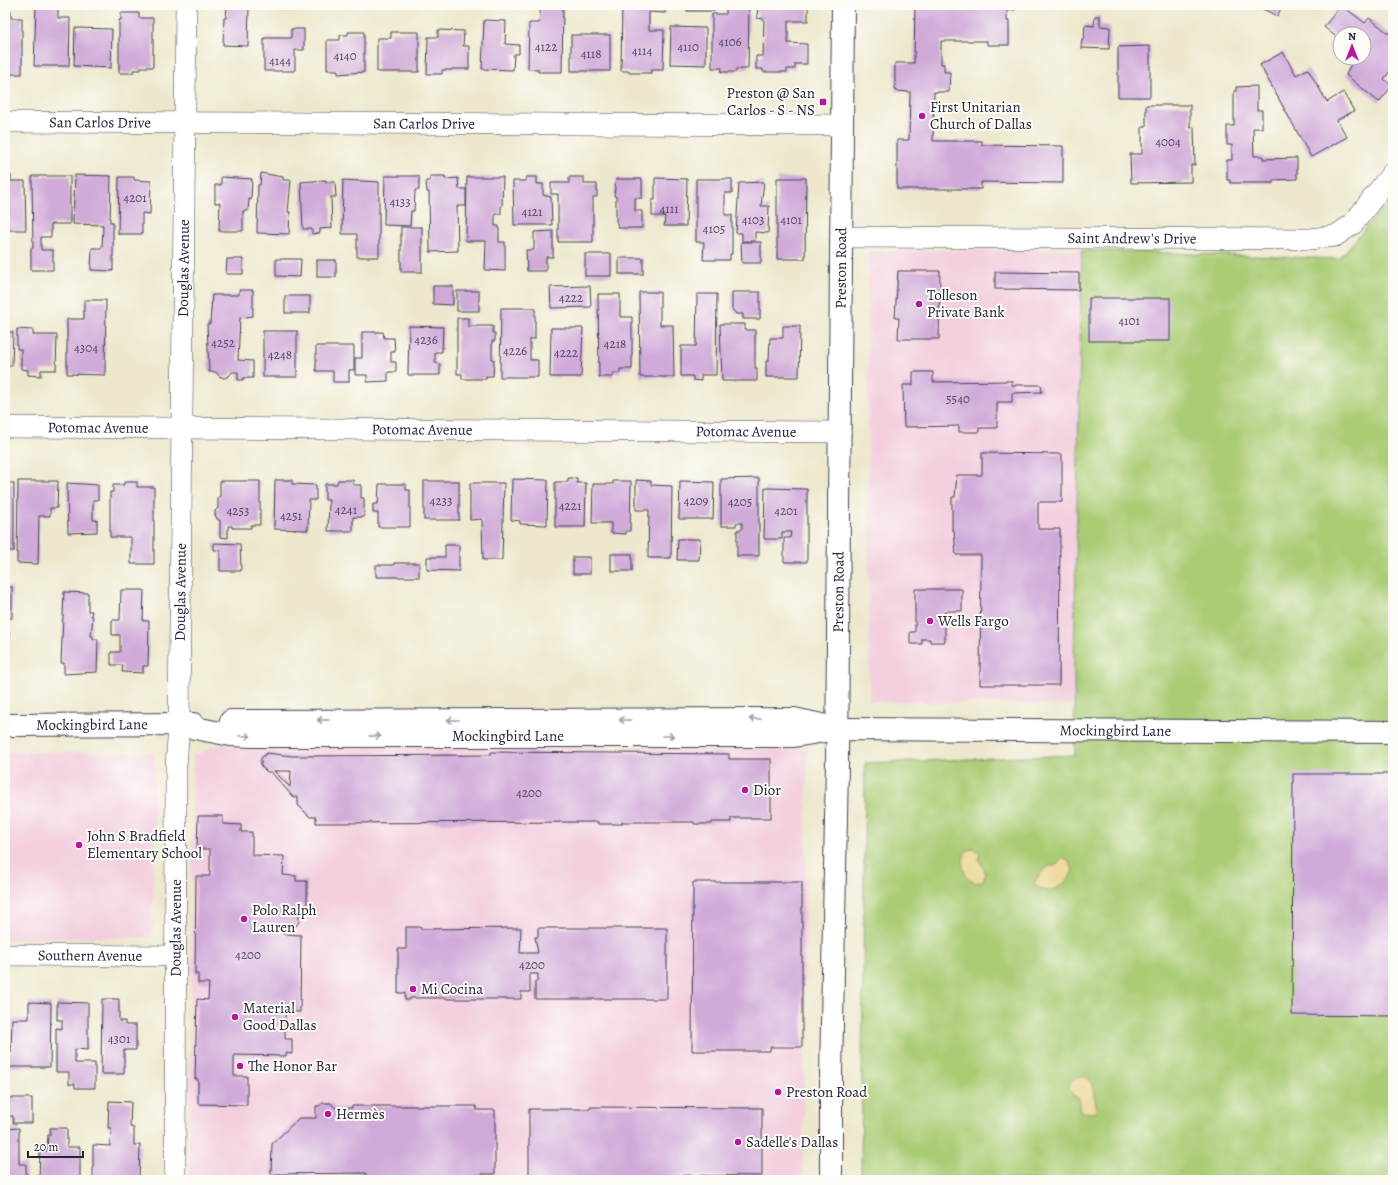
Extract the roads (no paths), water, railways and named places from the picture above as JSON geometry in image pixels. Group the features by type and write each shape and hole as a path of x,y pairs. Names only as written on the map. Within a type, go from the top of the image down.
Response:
{"main road":[{"name":"Preston Road","path":"831,1180 831,1075 837,729 843,5"},
{"name":"Mockingbird Lane","path":"5,725 179,725 231,721 475,728 571,728 794,719 837,729 1393,732"}],"street":[{"name":"Douglas Avenue","path":"175,1180 176,766 179,725 186,5"},
{"name":"San Carlos Drive","path":"5,122 842,125"},
{"name":"Saint Andrew's Drive","path":"841,238 1310,239 1335,236 1353,224 1393,172"},
{"name":"Potomac Avenue","path":"5,427 840,432"},
{"name":"Southern Avenue","path":"5,956 175,956"}],"place":[{"name":"Preston @ San Carlos - S - NS","path":"823,102"},
{"name":"First Unitarian Church of Dallas","path":"922,116"},
{"name":"Tolleson Private Bank","path":"919,304"},
{"name":"Wells Fargo","path":"930,621"},
{"name":"Dior","path":"745,790"},
{"name":"John S Bradfield Elementary School","path":"79,845"},
{"name":"Polo Ralph Lauren","path":"244,919"},
{"name":"Mi Cocina","path":"413,989"},
{"name":"Material Good Dallas","path":"235,1017"},
{"name":"The Honor Bar","path":"240,1066"},
{"name":"Preston Road","path":"778,1092"},
{"name":"Hermès","path":"328,1114"},
{"name":"Sadelle's Dallas","path":"738,1142"}]}
